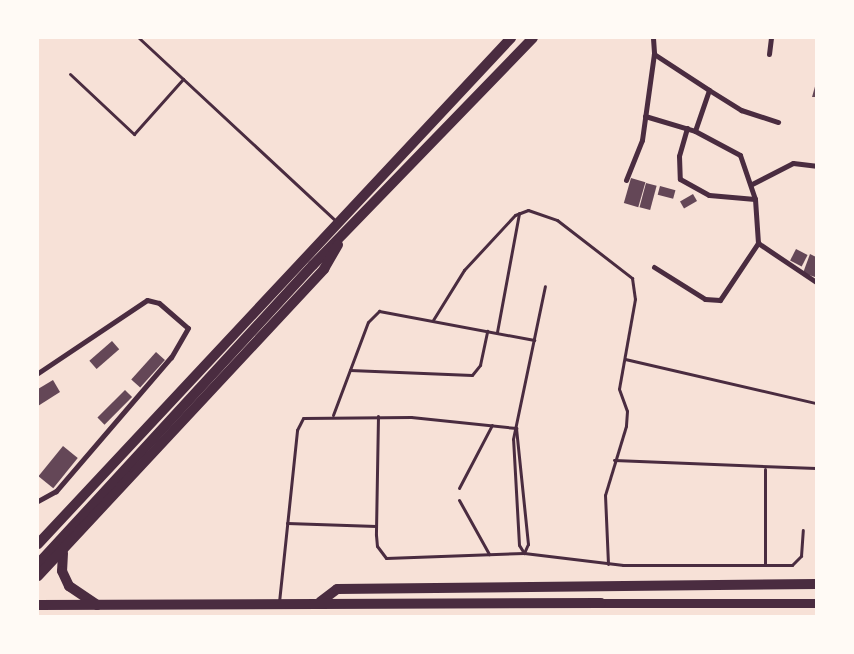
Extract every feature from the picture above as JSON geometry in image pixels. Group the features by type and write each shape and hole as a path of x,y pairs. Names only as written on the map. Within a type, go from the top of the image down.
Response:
{"main road":[{"path":"38,544 337,221 511,38"},
{"path":"38,564 313,265 533,38"},
{"path":"38,576 63,552 324,269 343,235"},
{"path":"63,552 62,571 68,586 97,605"},
{"path":"320,602 337,589 816,584"},
{"path":"38,605 279,602 816,603"}],"street":[{"path":"626,180 640,149 654,54 653,38"},
{"path":"769,54 771,38"},
{"path":"654,54 741,110 778,122"},
{"path":"695,131 708,90"},
{"path":"645,116 687,128 732,147 748,170 752,184 755,198 758,242 720,300 704,299 654,267"},
{"path":"687,128 679,156 680,179 709,195 755,198"},
{"path":"752,184 793,163 816,166"},
{"path":"758,242 816,282"},
{"path":"38,373 147,300 159,302 188,328 172,358 63,484 38,500"}],"lane":[{"path":"139,38 337,221"},
{"path":"70,74 134,134 183,79"},
{"path":"432,320 464,270 519,213 528,210 557,220 632,278 635,299 619,389 627,411 604,495 608,564"},
{"path":"496,332 519,213"},
{"path":"524,553 519,545 514,468 516,428 545,286"},
{"path":"333,415 373,314 390,311 534,340"},
{"path":"350,370 472,376 480,365 487,330"},
{"path":"624,359 816,403"},
{"path":"279,602 300,422 313,415 378,416 516,428"},
{"path":"378,416 377,546 386,558 524,553 608,564 765,565 797,562 803,530"},
{"path":"459,488 492,425"},
{"path":"516,428 528,544 524,553"},
{"path":"614,460 765,469 816,468"},
{"path":"765,469 765,565"},
{"path":"458,500 490,555"},
{"path":"288,523 376,526"}],"building":[{"path":"816,83 816,97 812,97"},
{"path":"631,178 645,182 638,207 624,203"},
{"path":"646,183 657,186 650,210 640,207"},
{"path":"660,186 675,190 673,199 658,195"},
{"path":"693,194 697,201 684,208 680,202"},
{"path":"796,249 808,255 802,266 790,261"},
{"path":"810,254 816,257 815,277 803,273"},
{"path":"112,341 119,349 97,369 89,361"},
{"path":"156,352 165,360 140,388 131,379"},
{"path":"53,380 60,392 38,406 38,389"},
{"path":"125,390 132,397 104,425 97,418"},
{"path":"63,446 78,458 53,488 38,476"}]}
